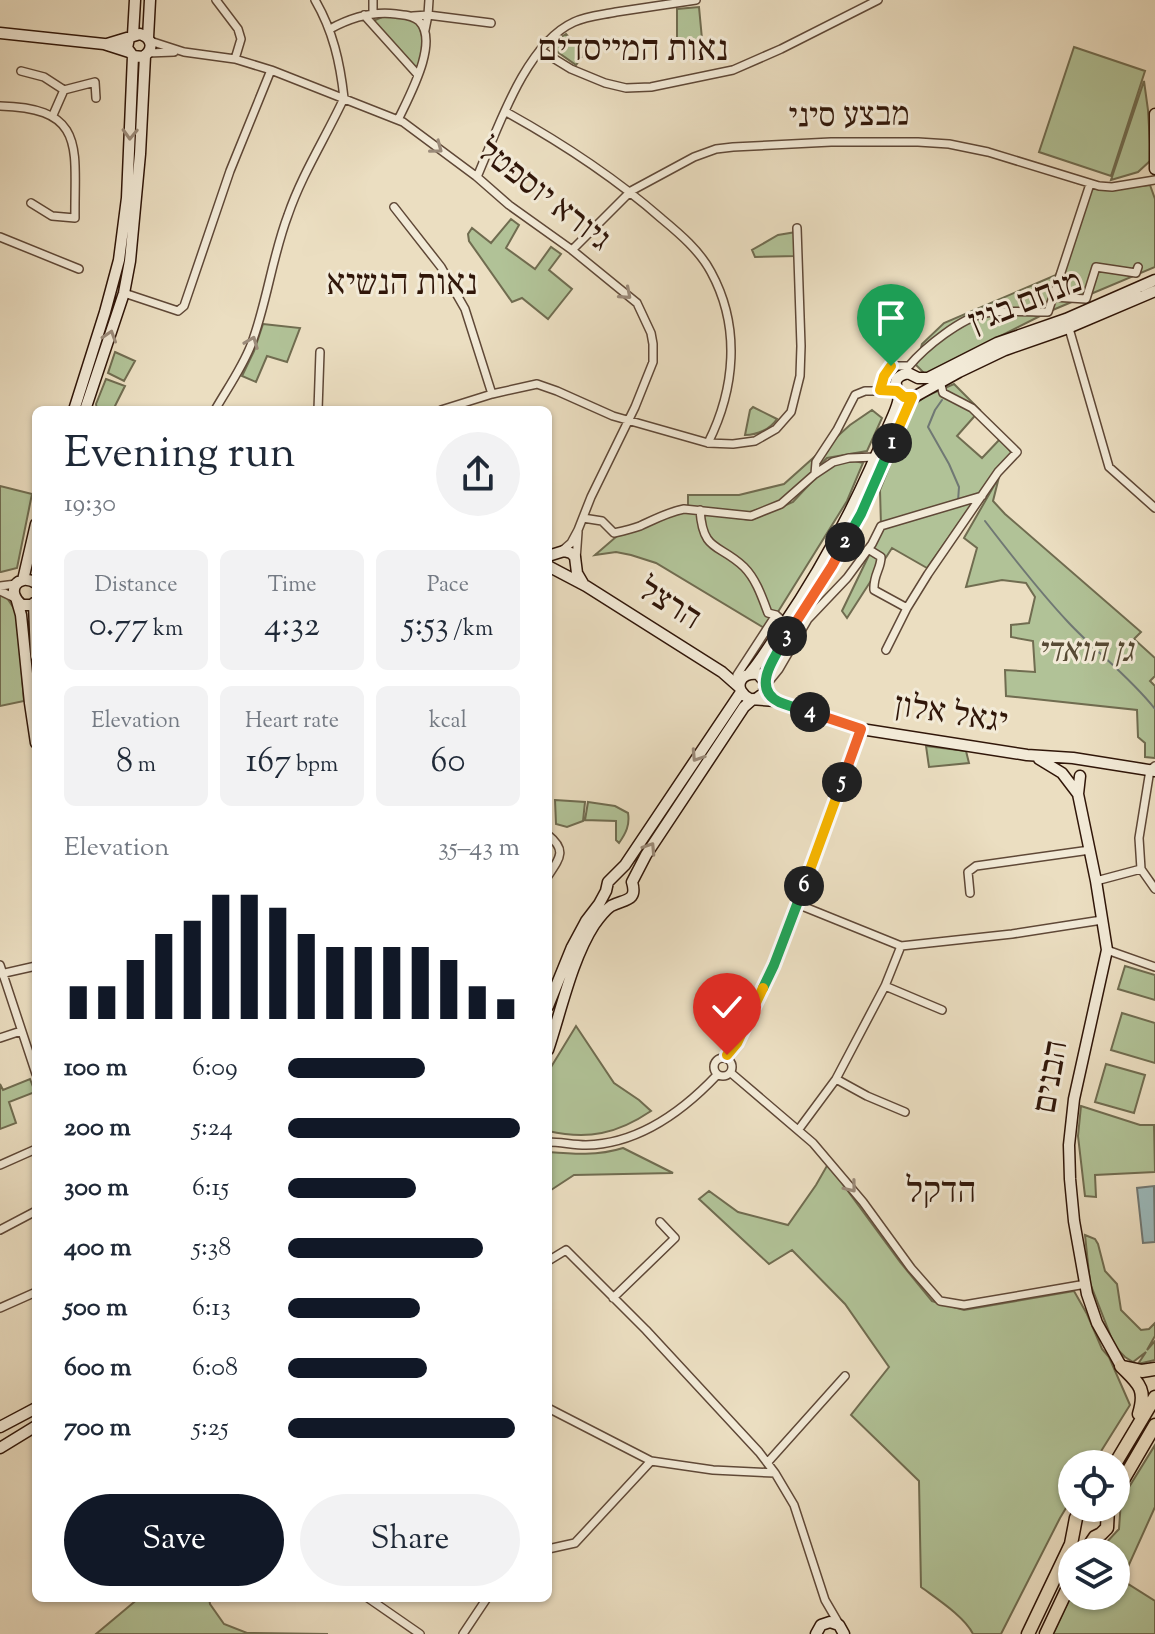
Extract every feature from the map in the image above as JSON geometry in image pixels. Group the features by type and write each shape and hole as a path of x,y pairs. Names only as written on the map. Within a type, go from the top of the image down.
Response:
{"main road":[{"path":"75,406 119,260 127,198 131,54 127,44 131,37 135,0"},
{"path":"0,33 104,44 139,58 151,47 150,0"},
{"path":"104,44 140,34 149,39"},
{"path":"86,406 124,293 130,261 146,54"},
{"path":"1155,114 1155,169"},
{"name":"מנחם בגין","path":"915,395 1155,280"},
{"name":"מנחם בגין","path":"918,378 928,378 997,343 1067,323 1155,291"},
{"path":"552,996 572,947 606,891 608,882 625,865 781,619 794,610 841,530 898,402 896,383 901,375 911,374 918,378 921,385 861,514 775,656 762,695 744,707 646,855 632,882"},
{"path":"898,392 904,397 915,395"},
{"path":"32,538 19,582 14,589 21,615 32,716"},
{"path":"556,553 571,553 576,562 572,571 555,569 553,563 556,553"},
{"name":"הרצל","path":"576,562 577,573 586,586"},
{"name":"הרצל","path":"555,569 722,672 742,681"},
{"path":"19,582 32,581"},
{"path":"16,600 24,605 32,603"},
{"path":"742,681 760,675 776,701"},
{"path":"742,681 746,698 754,699"},
{"name":"יגאל אלון","path":"754,699 776,701 861,729 1027,755 1153,769"},
{"name":"יגאל אלון","path":"1027,755 1064,775"},
{"path":"1073,760 1082,766 1081,774 1074,779 1064,775 1062,766 1073,760"},
{"name":"יגאל אלון","path":"1081,774 1109,764"},
{"name":"הבנים","path":"1081,774 1078,794 1107,950 1074,1099 1069,1145 1070,1179 1086,1284 1097,1323 1121,1366"},
{"name":"הבנים","path":"1064,775 1078,794"},
{"path":"552,1029 588,935 605,911 632,896 632,882 625,876 615,876"},
{"path":"606,891 612,900 620,903"},
{"path":"1121,1366 1142,1371 1155,1369"},
{"path":"1121,1366 1136,1381 1143,1395 1134,1431"},
{"path":"1123,1450 1155,1397"},
{"path":"0,1427 32,1410"},
{"path":"1130,1468 1155,1425"},
{"path":"0,1448 32,1428"},
{"path":"1076,1523 1085,1536 1095,1537 1107,1528 1108,1522"},
{"path":"1028,1634 1071,1544 1076,1523"},
{"path":"1046,1634 1058,1609"},
{"path":"817,1632 830,1622 843,1632"}],"street":[{"path":"216,0 238,29 241,39 235,59"},
{"path":"217,406 250,348 289,211 344,98 339,59 330,29 315,0"},
{"path":"373,0 373,14"},
{"path":"398,120 425,53 429,0"},
{"path":"477,177 530,64 554,34 574,22 696,0"},
{"path":"540,50 571,69 605,83 626,88 651,87 733,70 878,0"},
{"path":"330,29 364,15 390,13 491,23"},
{"path":"364,15 418,75"},
{"path":"411,16 425,30"},
{"name":"גיורא יוספטל","path":"149,39 184,52"},
{"name":"גיורא יוספטל","path":"146,54 184,52 235,59 398,120 477,177 637,303 653,344 649,375 578,530 571,543 556,553"},
{"path":"124,293 178,311 184,306 230,171 271,70"},
{"path":"21,71 44,77 64,90 95,82 96,98"},
{"path":"53,115 64,90"},
{"path":"0,106 34,109 53,115 72,139 75,218 52,216 31,203"},
{"path":"506,112 555,140 631,191 686,239 711,271 727,317 731,344 727,394 708,443"},
{"name":"מבצע סיני","path":"572,250 631,191 694,157 716,149 831,142 949,144 988,152 1090,184 1112,187 1155,180"},
{"path":"880,390 891,366 909,366 923,350 959,324 986,313 1048,312 1090,184"},
{"path":"394,207 441,267 465,309 492,394"},
{"path":"454,406 537,384 603,412 708,443 755,441 776,429 791,412 800,376 797,228"},
{"path":"0,237 79,269"},
{"path":"1053,297 1086,299 1096,267 1136,273 1138,267"},
{"path":"1067,323 1109,467 1155,508"},
{"path":"318,406 320,352"},
{"path":"886,650 928,574 998,472 1017,452 972,408 943,393 940,381"},
{"path":"815,474 816,462 837,430 851,399 860,392 898,392"},
{"path":"583,518 602,521 614,533 677,510 751,516 781,504 833,462 876,457"},
{"path":"765,684 779,669 808,619 847,578 881,526 982,496"},
{"path":"700,510 701,529 708,542 744,568 753,578 768,613 781,619"},
{"name":"גיורא יוספטל","path":"576,562 578,530"},
{"path":"868,549 881,557 873,580 874,590 907,608"},
{"path":"0,588 19,582"},
{"path":"0,588 16,600"},
{"path":"717,1075 715,1064 737,1043 774,965 861,729"},
{"path":"1153,769 1139,838 1141,869 1155,889"},
{"path":"552,838 558,843 560,852 552,869"},
{"path":"970,893 968,872 976,866 1090,850"},
{"path":"1096,881 1141,869"},
{"path":"797,904 901,946 1102,920"},
{"path":"799,1129 836,1079 885,986 901,946"},
{"path":"1107,950 1155,967"},
{"path":"32,967 1,971 32,1063"},
{"path":"885,986 942,1010"},
{"path":"0,1038 21,1031"},
{"path":"724,1058 731,1064 731,1073 813,1143 940,1301 964,1305 1086,1284"},
{"path":"552,1141 587,1145 633,1135 667,1119 717,1075 731,1073"},
{"path":"836,1079 905,1112"},
{"path":"0,1165 32,1151"},
{"path":"0,1230 32,1213"},
{"path":"613,1298 675,1238 660,1222"},
{"path":"552,1259 566,1250 646,1330 768,1462 794,1505 825,1600 843,1632"},
{"path":"0,1308 32,1294"},
{"path":"768,1462 845,1376"},
{"path":"552,1410 651,1461 713,1470 775,1473"},
{"path":"552,1548 575,1543 651,1461"},
{"path":"817,1632 825,1616 825,1600"},
{"path":"374,1602 420,1634"},
{"path":"463,1634 484,1602"}],"green space":[{"path":"699,7 702,39 677,46 677,9"},
{"path":"399,16 413,20 422,34 417,70 373,21"},
{"path":"566,34 584,54 576,65 552,48 553,42"},
{"path":"1074,47 1145,71 1111,176 1039,152"},
{"path":"1144,81 1151,160 1138,172 1111,180"},
{"path":"1150,185 1155,199 1155,267 1048,312 925,374 916,365 922,344 944,323 1056,275 1075,230 1087,187 1110,189"},
{"path":"511,219 519,225 506,248 535,269 551,247 561,254 549,270 572,289 548,319 522,298 512,302 469,241 468,234 472,228 491,243"},
{"path":"796,232 796,256 755,257 752,250 778,235"},
{"path":"263,324 300,328 287,362 267,356 256,382 242,376"},
{"path":"115,352 135,361 124,381 108,373"},
{"path":"106,379 125,386 115,406 96,404"},
{"path":"954,384 980,410 957,436 982,458 1000,439 1012,453 927,568 892,548 847,618 842,611 881,526 880,490 914,405"},
{"path":"753,407 777,419 763,431 745,435 750,410"},
{"path":"872,410 882,418 867,451 827,458 792,493 776,504 752,513 688,507 688,495 739,495 784,484 850,425"},
{"path":"851,460 863,463 847,501 766,629 656,563 616,552 595,555 617,536 683,511 751,520 793,502 820,473"},
{"name":"גן הואדי","path":"999,477 993,501 1141,632 1134,639 1155,658 1155,676 1150,681 1155,686 1155,758 1145,757 1145,743 1138,737 1137,710 1006,696 1005,670 1035,672 1033,641 1011,637 1011,625 1029,623 1035,597 1026,583 1002,580 966,587 977,548 964,538"},
{"path":"0,486 32,494 17,568 1,572 0,572"},
{"path":"0,594 7,598 17,613 24,701 0,706"},
{"path":"926,746 966,751 969,763 929,767"},
{"path":"555,800 585,802 583,821 567,827 556,824"},
{"path":"588,802 615,806 628,813 627,829 619,843 616,840 616,821 585,820"},
{"path":"1125,966 1155,975 1155,1000 1118,989"},
{"path":"1122,1013 1155,1023 1155,1063 1111,1050"},
{"path":"576,1026 614,1083 651,1111 626,1125 602,1133 576,1135 552,1132 552,1065"},
{"path":"1106,1064 1145,1075 1134,1113 1095,1102"},
{"path":"30,1079 32,1084 32,1093 9,1102 16,1123 0,1129 0,1084 3,1090"},
{"path":"1081,1106 1140,1125 1154,1125 1155,1172 1095,1175 1096,1197 1085,1196 1078,1136"},
{"path":"623,1148 673,1173 574,1175 552,1189 552,1152 614,1151"},
{"path":"828,1164 932,1301 964,1310 1074,1291 1130,1405 1102,1450 1058,1450 1058,1522 1001,1634 973,1634 957,1615 921,1587 919,1481 851,1415 889,1367 845,1304 792,1250 769,1264 699,1199 709,1191 738,1212 788,1225"},
{"path":"1085,1235 1095,1239 1098,1244 1105,1271 1117,1284 1121,1310 1141,1330 1149,1329 1155,1323 1155,1336 1147,1350 1155,1341 1155,1360 1138,1364 1146,1352 1133,1362 1115,1347 1090,1283"},
{"path":"1155,1445 1155,1507 1130,1562 1130,1538 1111,1538 1119,1529 1119,1522 1130,1522 1130,1485"},
{"path":"1130,1585 1155,1601 1155,1634 1053,1634 1064,1610 1130,1610"},
{"path":"134,1602 210,1602 224,1624 247,1633 328,1634 96,1634"}],"water":[{"path":"1154,1186 1155,1242 1143,1243 1137,1188"}],"waterway":[{"path":"942,400 928,427 959,487 958,501"},
{"path":"985,521 1057,610 1155,709"}],"district":[{"name":"נאות המייסדים","path":"633,51"},
{"name":"נאות הנשיא","path":"402,285"},
{"name":"הדקל","path":"941,1193"}],"route":[{"path":"727,1055 737,1043 774,965 860,737 861,729 776,701 764,680 775,656 861,514 912,397 901,396 897,391 880,390 891,366"}]}
